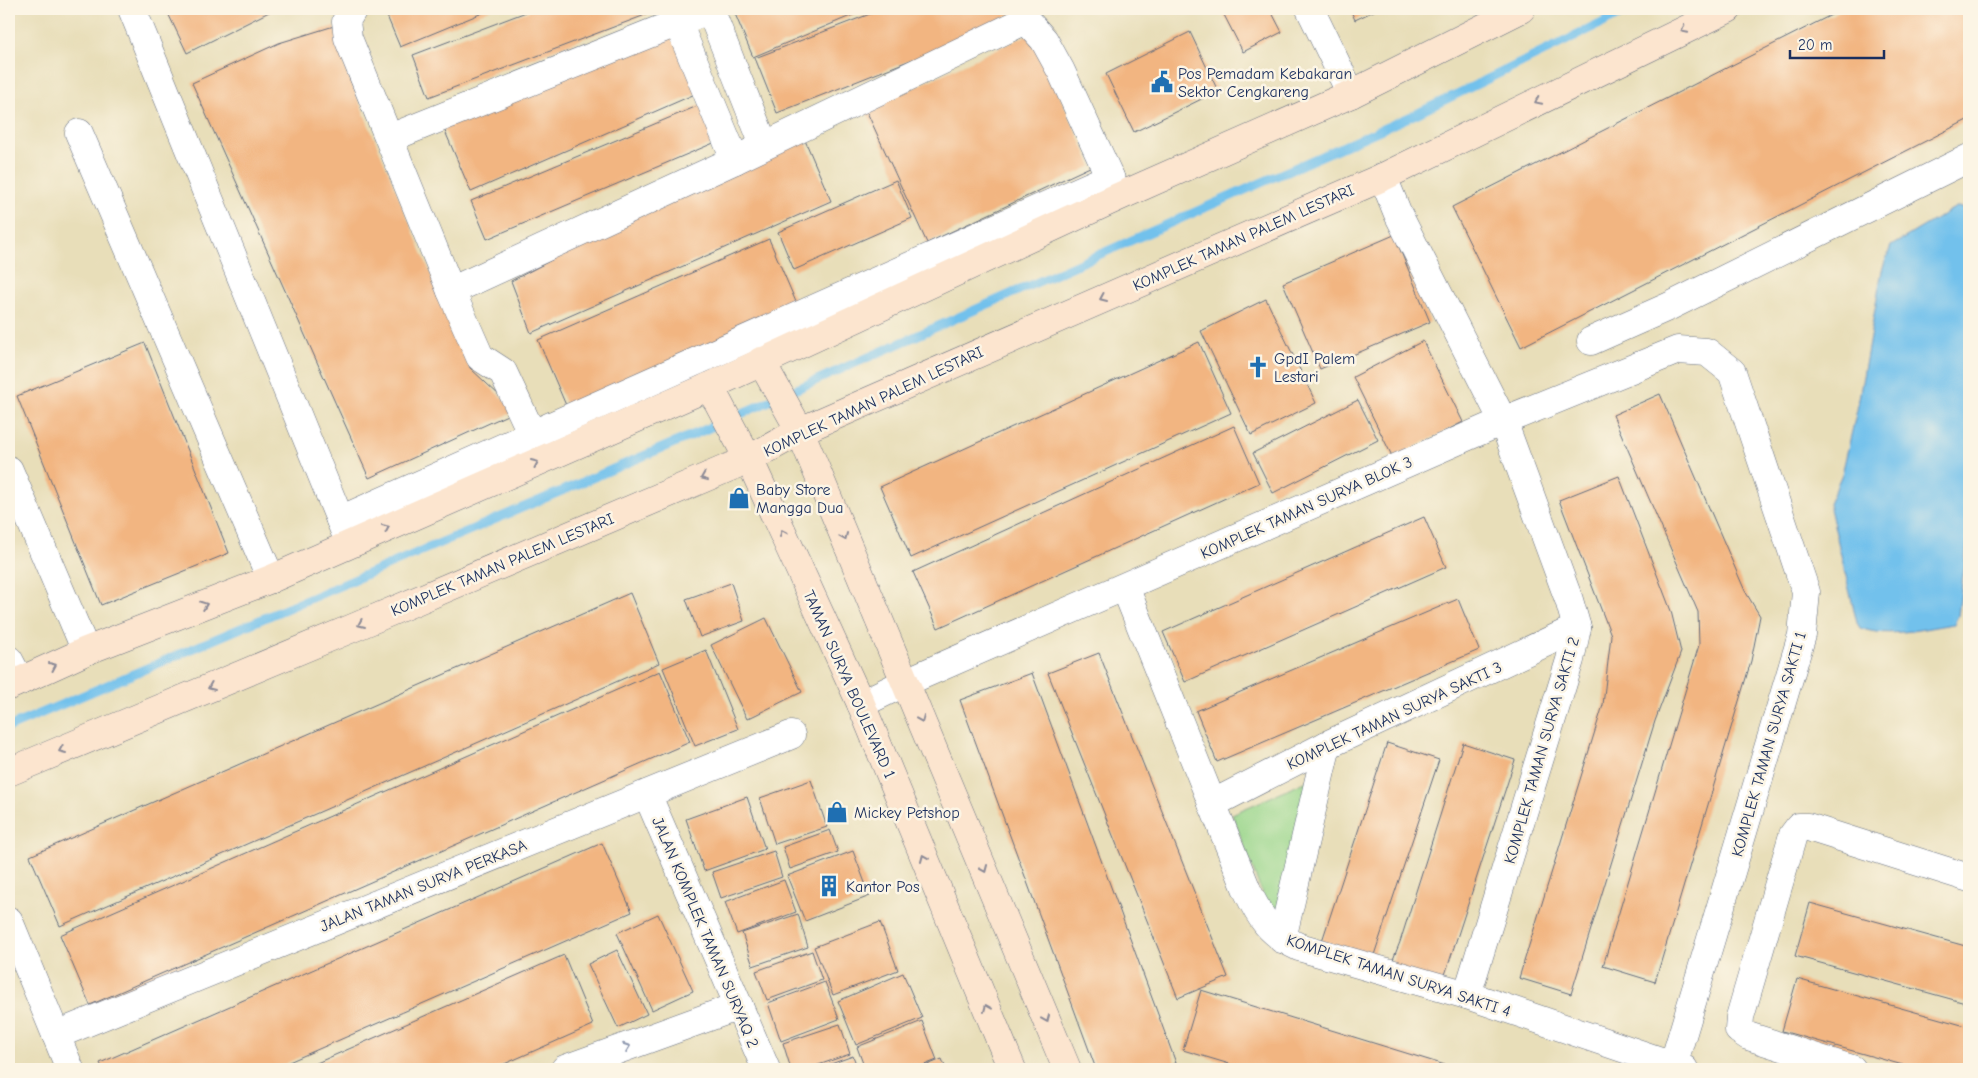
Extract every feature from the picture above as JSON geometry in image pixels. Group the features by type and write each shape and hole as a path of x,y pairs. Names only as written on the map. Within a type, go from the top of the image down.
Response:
{"street":[{"path":"132,9 345,532"},
{"path":"353,9 346,21 348,38 451,290 480,357 503,372 532,434"},
{"path":"390,138 711,9 764,145"},
{"path":"1310,9 1351,94"},
{"path":"12,675 86,651 271,579 345,532 532,434 694,363 1114,187 1351,94 1521,9"},
{"name":"KOMPLEK TAMAN PALEM LESTARI","path":"9,772 355,627 743,450 796,423 1383,177 1728,9"},
{"path":"451,290 735,160 1024,14 1044,40 1061,71 1114,187"},
{"path":"678,22 735,160"},
{"path":"79,133 271,579"},
{"path":"1591,341 1670,306 1969,158"},
{"path":"1383,177 1398,214 1503,422"},
{"path":"345,532 713,394 1114,187"},
{"name":"KOMPLEK TAMAN SURYA SAKTI 1","path":"1503,422 1678,350 1706,352 1732,372 1806,592 1802,635 1677,1068"},
{"name":"TAMAN SURYA BOULEVARD 1","path":"694,363 743,450 861,704 1012,1069"},
{"path":"765,367 796,423 1067,1069"},
{"name":"KOMPLEK TAMAN SURYA BLOK 3","path":"861,704 906,682 1503,422"},
{"name":"KOMPLEK TAMAN SURYA SAKTI 2","path":"1467,995 1570,660 1577,628 1569,600 1503,422"},
{"path":"9,470 86,651"},
{"name":"KOMPLEK TAMAN SURYA SAKTI 4","path":"1125,587 1247,890 1259,915 1282,939 1299,947 1467,995 1677,1068"},
{"name":"KOMPLEK TAMAN SURYA SAKTI 3","path":"1212,804 1327,745 1577,628"},
{"name":"JALAN TAMAN SURYA PERKASA","path":"56,1035 791,735"},
{"path":"1282,939 1327,745"},
{"name":"JALAN KOMPLEK TAMAN SURYAQ 2","path":"647,794 766,1069"},
{"path":"1852,1069 1748,1036 1740,1030 1740,1017 1793,835 1799,827 1808,827 1969,878"},
{"path":"9,921 70,1069"},
{"path":"565,1069 739,1006"}],"green space":[{"path":"1312,779 1279,915 1263,896 1232,814"}],"water":[{"path":"1956,207 1969,208 1969,528 1958,616 1954,624 1907,632 1883,633 1871,631 1860,628 1857,623 1829,504 1842,474 1857,410 1882,270 1891,246"}],"building":[{"path":"166,9 275,9 187,53"},
{"path":"384,9 492,9 400,47"},
{"path":"534,9 661,9 429,97 413,55"},
{"path":"733,9 867,9 753,57"},
{"path":"883,9 1021,9 956,42 777,113 755,58"},
{"path":"1221,9 1270,9 1282,32 1243,52"},
{"path":"1350,9 1378,9 1355,20"},
{"path":"1843,9 1969,9 1969,119 1521,347 1452,207"},
{"path":"334,26 348,75 470,368 516,411 369,478 192,83 279,43"},
{"path":"674,27 702,91 471,192 441,122"},
{"name":"Pos Pemadam Kebakaran Sektor Cengkareng","path":"1190,32 1218,91 1134,132 1106,74"},
{"path":"1031,33 1092,166 927,243 866,110"},
{"path":"707,102 723,139 487,239 471,201"},
{"path":"801,131 831,201 531,333 511,281"},
{"path":"896,180 912,218 794,270 778,232"},
{"path":"1394,235 1430,322 1320,369 1283,283"},
{"path":"769,239 799,309 568,410 538,340"},
{"name":"GpdI Palem Lestari","path":"1266,299 1316,403 1251,435 1201,331"},
{"path":"1423,341 1463,422 1393,458 1353,377"},
{"path":"1199,342 1231,413 911,558 880,487"},
{"path":"145,343 229,553 101,605 17,396"},
{"path":"1660,394 1745,591 1760,616 1751,661 1655,982 1603,966 1699,645 1698,612 1613,415"},
{"path":"1358,400 1378,440 1273,493 1253,453"},
{"path":"1234,426 1259,483 938,628 913,572"},
{"path":"1619,476 1671,611 1681,652 1655,721 1571,994 1519,978 1603,705 1611,635 1559,500"},
{"path":"1424,517 1446,567 1185,682 1163,632"},
{"path":"731,583 744,621 700,637 686,599"},
{"path":"630,593 659,663 60,926 30,856"},
{"path":"1458,599 1479,650 1217,762 1196,711"},
{"path":"766,618 802,692 747,719 711,645"},
{"path":"706,650 738,729 695,746 663,668"},
{"path":"1099,653 1228,977 1178,998 1048,673"},
{"path":"660,671 690,742 90,1005 60,935"},
{"path":"1032,673 1176,1063 1160,1069 1096,1069 960,700"},
{"path":"1387,743 1439,760 1373,958 1322,941"},
{"path":"1463,743 1515,760 1442,984 1390,967 1400,942"},
{"path":"811,780 827,827 775,844 760,798"},
{"path":"747,797 765,849 704,871 686,819"},
{"path":"830,830 838,852 790,869 783,847"},
{"path":"602,843 632,912 273,1069 103,1069 100,1063"},
{"path":"774,851 782,877 721,898 712,872"},
{"name":"Kantor Pos","path":"853,851 870,896 805,921 787,876"},
{"path":"784,880 796,912 737,934 725,902"},
{"path":"1810,903 1969,947 1969,1004 1795,956"},
{"path":"658,914 693,991 652,1010 617,933"},
{"path":"798,914 808,947 753,966 742,933"},
{"path":"880,922 898,970 833,995 814,947"},
{"path":"617,950 647,1014 618,1028 588,964"},
{"path":"812,951 822,980 767,1000 756,971"},
{"path":"564,955 593,1025 493,1069 303,1069"},
{"path":"903,973 922,1018 856,1045 838,1001"},
{"path":"1797,979 1969,1027 1969,1069 1917,1069 1782,1031"},
{"path":"825,982 839,1019 781,1041 768,1003"},
{"path":"1201,990 1458,1069 1246,1069 1183,1050"},
{"path":"922,1021 937,1060 914,1069 865,1069 857,1047"},
{"path":"840,1024 850,1054 807,1069 791,1069 783,1043"},
{"path":"853,1056 858,1069 817,1069"},
{"path":"942,1059 946,1069 918,1069 937,1061"}],"waterway":[{"path":"9,727 702,431 1416,114 1631,9"}],"place":[{"name":"Pos Pemadam Kebakaran Sektor Cengkareng","path":"1162,82"},
{"name":"GpdI Palem Lestari","path":"1258,367"},
{"name":"Baby Store Mangga Dua","path":"739,498"},
{"name":"Mickey Petshop","path":"837,812"},
{"name":"Kantor Pos","path":"829,886"}]}
